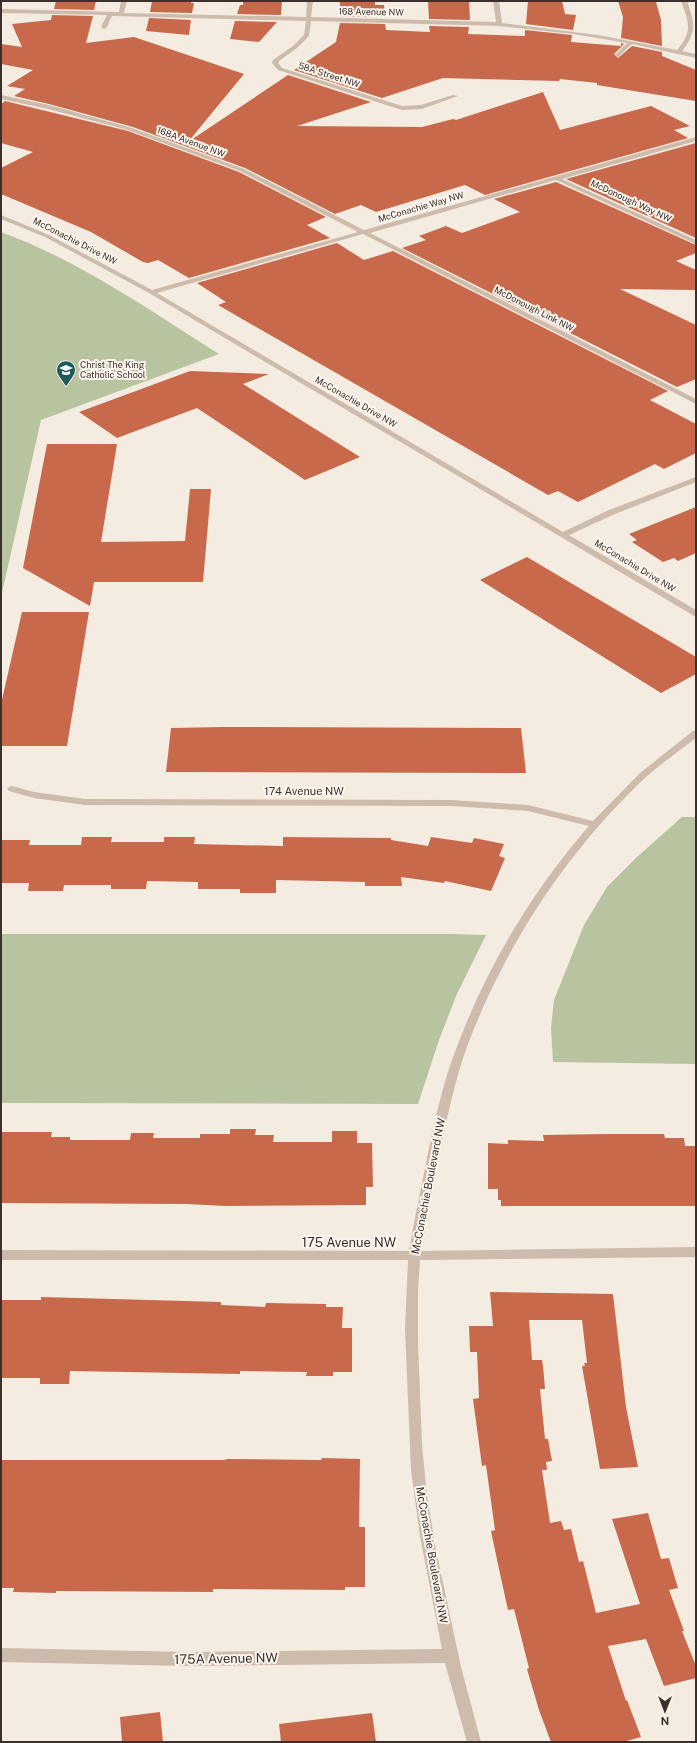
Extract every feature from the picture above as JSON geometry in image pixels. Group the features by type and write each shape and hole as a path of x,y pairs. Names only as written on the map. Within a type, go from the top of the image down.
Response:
{"street":[{"path":"121,14 124,1"},
{"name":"58A Street NW","path":"310,1 310,19 307,35 302,41 276,60 275,63 280,69 402,108 422,107 454,96"},
{"path":"496,1 499,24"},
{"path":"678,52 690,40 693,31 692,22 684,1"},
{"name":"168 Avenue NW","path":"1,11 499,24 568,31 631,42 696,56"},
{"path":"104,27 110,14"},
{"path":"618,55 631,42"},
{"name":"168A Avenue NW","path":"1,97 130,129 199,153 273,185 365,232"},
{"name":"McConachie Way NW","path":"151,292 558,179 696,139"},
{"name":"McDonough Way NW","path":"558,179 696,242"},
{"name":"McConachie Drive NW","path":"1,217 65,245 151,292 696,614"},
{"name":"McDonough Link NW","path":"365,232 696,402"},
{"path":"563,535 618,509 696,479"},
{"name":"McConachie Boulevard NW","path":"474,1742 463,1712 429,1549 419,1481 412,1353 412,1278 418,1229 442,1113 462,1046 479,1006 517,930 558,870 595,825 638,780 696,733"},
{"name":"174 Avenue NW","path":"12,789 50,798 85,802 424,803 505,806 560,815 595,825"},
{"name":"175 Avenue NW","path":"1,1255 415,1256 696,1252"},
{"name":"175A Avenue NW","path":"1,1655 186,1659 451,1656"}],"green space":[{"name":"Christ The King Catholic School","path":"1,232 59,257 113,287 219,354 41,420 1,597"},
{"path":"682,817 696,817 696,1064 553,1062 551,1028 554,1000 584,925 607,887 637,857"},
{"path":"1,934 486,935 456,996 439,1040 418,1104 1,1103"}],"building":[{"path":"56,1 96,1 94,10 54,9"},
{"path":"152,1 192,1 191,3 194,3 192,13 150,12"},
{"path":"243,1 282,1 281,15 237,14 240,5 243,5"},
{"path":"340,1 375,1 375,5 384,5 385,17 340,16"},
{"path":"469,1 470,20 429,19 428,2"},
{"path":"528,1 562,1 565,14 576,15 573,30 526,24"},
{"path":"618,1 656,2 661,20 662,46 621,38 623,17"},
{"path":"52,15 93,16 86,43 134,37 244,74 188,142 288,75 371,102 297,126 422,127 453,119 456,120 543,92 560,130 651,106 690,126 674,130 688,138 485,195 465,185 376,212 361,205 335,214 245,168 133,127 14,96 25,89 7,86 33,70 1,64 1,44 22,47 12,24 51,20"},
{"path":"149,18 191,20 189,35 146,31"},
{"path":"235,21 277,22 259,42 230,39"},
{"path":"340,23 385,24 386,30 430,32 429,26 469,27 468,34 525,36 525,30 572,35 571,42 621,46 621,43 624,44 614,54 618,58 632,46 662,52 662,56 696,70 696,101 597,85 597,83 560,79 559,81 443,78 382,98 294,70 336,42"},
{"path":"5,101 128,131 239,172 326,217 307,225 330,238 189,278 158,260 148,263 143,262 91,232 1,194 1,168 33,152 1,143 1,104"},
{"path":"696,143 696,238 566,179"},
{"path":"556,182 696,245 696,253 676,261 696,270 696,290 620,289 696,325 696,379 677,387 402,248 426,240 419,236 446,226 462,233 520,212 494,199"},
{"path":"337,243 364,260 393,251 668,391 650,400 696,424 696,453 664,469 655,464 578,502 558,491 548,495 218,305 226,302 197,283"},
{"path":"190,371 269,374 243,384 360,457 305,480 197,408 117,438 79,412"},
{"path":"47,444 117,444 101,542 185,541 190,489 211,489 203,582 94,582 90,606 23,568"},
{"path":"696,507 696,553 678,561 674,558 663,562 632,542 637,540 629,534"},
{"path":"527,557 696,657 696,674 661,693 480,580"},
{"path":"22,612 89,612 67,746 1,746 1,704"},
{"path":"171,728 521,728 526,773 166,772"},
{"path":"82,837 112,837 111,842 164,842 164,837 195,837 194,844 283,846 283,837 391,838 391,840 428,846 431,837 472,843 474,838 504,844 499,856 505,858 491,891 445,881 444,883 401,877 402,886 365,886 365,882 276,880 276,893 240,893 240,889 198,889 198,882 147,881 146,889 111,889 111,885 64,885 63,891 28,891 29,883 1,883 1,840 30,840 29,845 81,845"},
{"path":"230,1129 256,1129 255,1135 274,1135 273,1142 332,1142 332,1131 357,1131 357,1143 372,1143 373,1187 366,1187 366,1205 226,1206 186,1204 1,1203 1,1132 52,1132 51,1137 70,1137 70,1140 130,1140 131,1133 154,1133 153,1138 200,1138 200,1134 230,1134"},
{"path":"664,1134 665,1138 684,1138 685,1146 696,1146 696,1206 501,1206 501,1200 498,1200 498,1189 488,1189 488,1143 508,1144 508,1140 544,1141 543,1135"},
{"path":"490,1292 613,1294 626,1407 638,1467 600,1469 582,1366 585,1366 584,1363 587,1363 582,1320 529,1320 532,1360 542,1360 543,1366 545,1389 540,1389 545,1439 548,1439 552,1461 546,1462 547,1470 542,1470 550,1523 561,1521 564,1530 571,1529 579,1562 583,1561 596,1613 640,1604 612,1519 648,1513 661,1559 669,1558 678,1588 669,1590 684,1631 682,1631 696,1666 696,1678 664,1686 646,1639 608,1646 626,1701 627,1700 641,1737 623,1742 551,1742 539,1710 527,1669 529,1668 514,1609 508,1610 499,1569 491,1531 495,1530 486,1465 482,1466 473,1399 479,1398 477,1352 470,1352 469,1326 493,1326"},
{"path":"41,1297 221,1302 221,1305 265,1307 266,1303 326,1304 326,1307 343,1307 342,1328 352,1328 352,1372 333,1372 333,1376 306,1376 307,1372 240,1371 240,1374 70,1371 69,1384 40,1384 40,1378 1,1378 1,1300 41,1300"},
{"path":"322,1458 360,1459 359,1527 365,1527 365,1587 345,1587 345,1590 213,1589 213,1592 56,1591 56,1593 13,1592 14,1588 1,1588 1,1460 321,1460"},
{"path":"160,1712 163,1742 122,1742 120,1717"},
{"path":"372,1713 376,1742 281,1742 279,1724"}],"place":[{"name":"Christ The King Catholic School","path":"66,387"}]}
